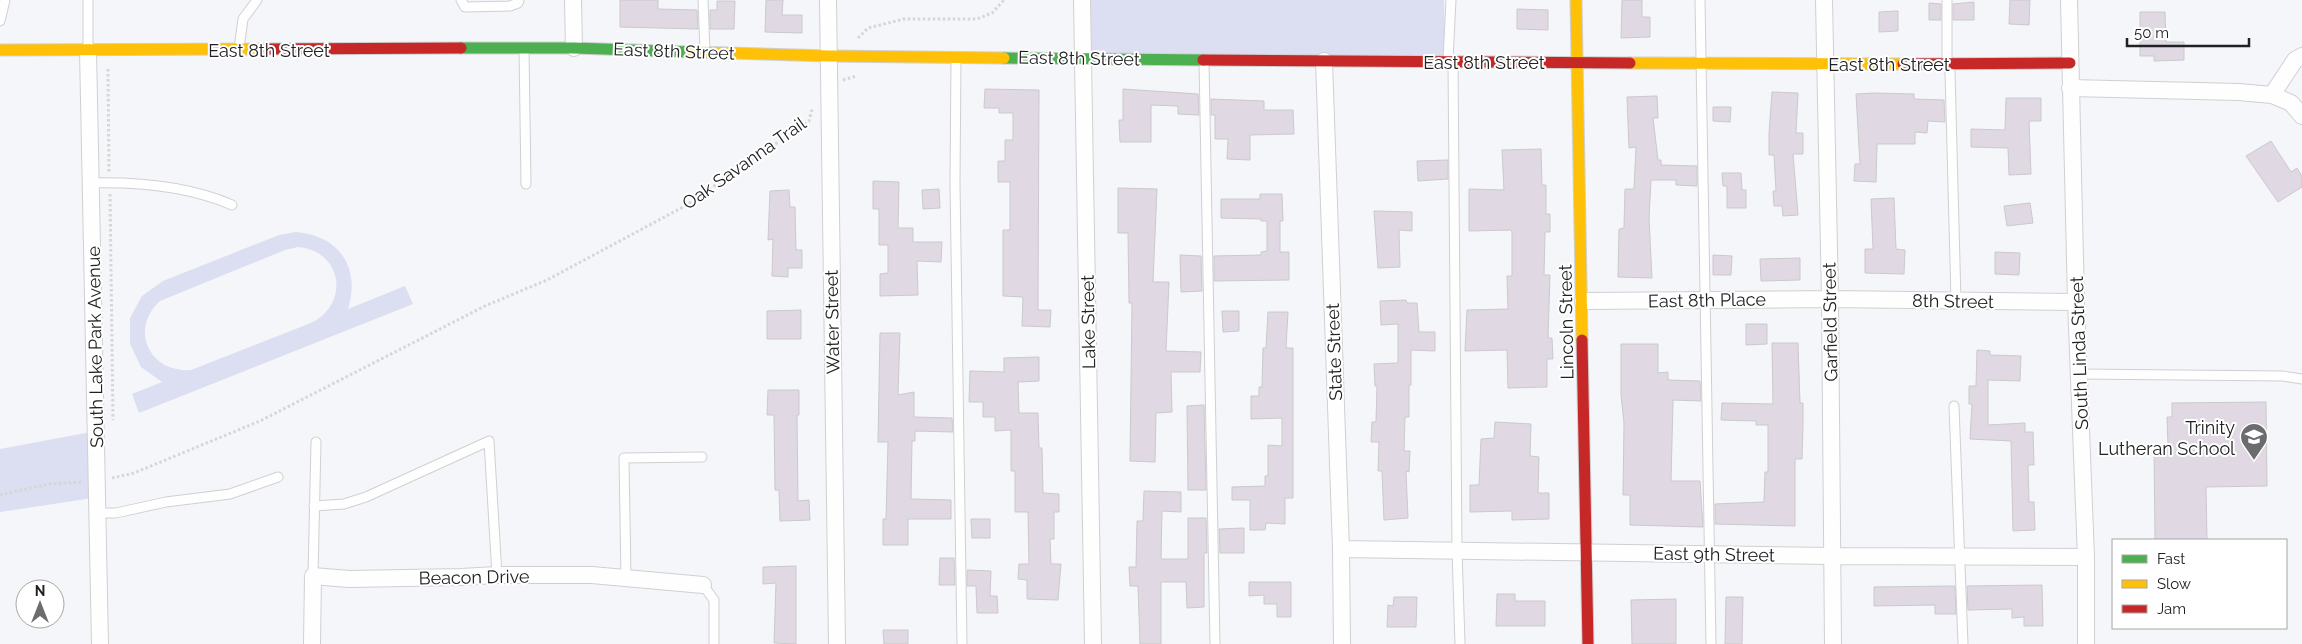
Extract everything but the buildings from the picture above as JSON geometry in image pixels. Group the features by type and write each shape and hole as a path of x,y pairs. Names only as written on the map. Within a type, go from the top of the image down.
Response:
{"street":[{"path":"573,0 574,48"},
{"name":"Water Street","path":"828,0 837,644"},
{"name":"Lake Street","path":"1082,0 1093,644"},
{"name":"Lincoln Street","path":"1576,0 1588,644"},
{"name":"Garfield Street","path":"1824,0 1830,299 1833,644"},
{"name":"South Linda Street","path":"2069,0 2076,302 2086,557 2086,644"},
{"name":"East 8th Street","path":"0,50 574,48 828,56 1324,61 1824,64 2070,63"},
{"name":"South Lake Park Avenue","path":"88,50 104,479 97,513 100,644"},
{"path":"2272,95 2295,60 2302,56"},
{"name":"State Street","path":"1324,61 1341,549 1342,644"},
{"path":"2070,88 2239,92 2272,95 2291,103 2302,116"},
{"name":"East 8th Place","path":"1583,302 1830,299"},
{"name":"8th Street","path":"1830,299 2076,302"},
{"name":"East 9th Street","path":"1341,549 1832,556 2086,557"},
{"name":"Beacon Drive","path":"313,576 461,578 497,575 592,575 703,585"},
{"path":"312,644 313,576"}],"lane":[{"path":"0,21 4,0"},
{"path":"88,0 88,50"},
{"path":"239,50 243,20 257,0"},
{"path":"461,0 466,7 510,6 518,3 519,0"},
{"path":"703,0 705,52"},
{"path":"1451,0 1450,62 1460,644"},
{"path":"1700,0 1711,644"},
{"path":"1947,0 1947,64 1950,72 1956,301"},
{"path":"524,49 526,184"},
{"path":"956,57 962,644"},
{"path":"1204,59 1215,644"},
{"path":"92,183 160,186 210,196 232,205"},
{"path":"2079,374 2283,376 2302,379"},
{"path":"1954,406 1958,556 1962,597 1963,644"},
{"path":"314,506 344,504 366,497 489,441 497,575"},
{"path":"313,576 316,442"},
{"path":"626,579 624,458 702,457"},
{"path":"97,513 116,513 166,502 230,494 278,477"},
{"path":"703,585 714,600 714,644"}],"path":[{"path":"829,80 845,80 855,77 858,70 859,36 868,28 904,19 977,19 992,13 1004,0"},
{"path":"108,68 113,421"},
{"name":"Oak Savanna Trail","path":"0,495 49,484 104,479 134,473 260,421 485,306 547,280 685,206 809,121 812,106"},
{"path":"104,479 112,468"}],"shaded area":[{"path":"1087,0 1444,0 1445,57 1088,54"},
{"path":"296,232 311,234 335,247 349,267 351,294 348,309 405,286 413,304 139,413 132,394 162,382 141,367 130,344 130,318 142,296 163,281 279,235","holes":["298,247 313,251 324,258 332,268 336,279 336,292 332,304 311,323 191,370 176,369 164,364 155,357 148,347 145,336 146,324 151,312 160,301 285,250"]},
{"path":"91,432 93,498 0,512 0,449"}],"traffic: fast":[{"path":"461,48 574,48 691,52"},
{"path":"1004,58 1203,60"}],"traffic: slow":[{"path":"1576,0 1582,340"},
{"path":"0,50 266,49"},
{"path":"691,52 1004,58"},
{"path":"1630,63 1903,64"}],"traffic: jam":[{"path":"266,49 461,48"},
{"path":"1203,60 1630,63"},
{"path":"1903,64 2070,63"},
{"path":"1582,340 1588,644"}],"place":[{"name":"Trinity Lutheran School","path":"2254,461"}]}
